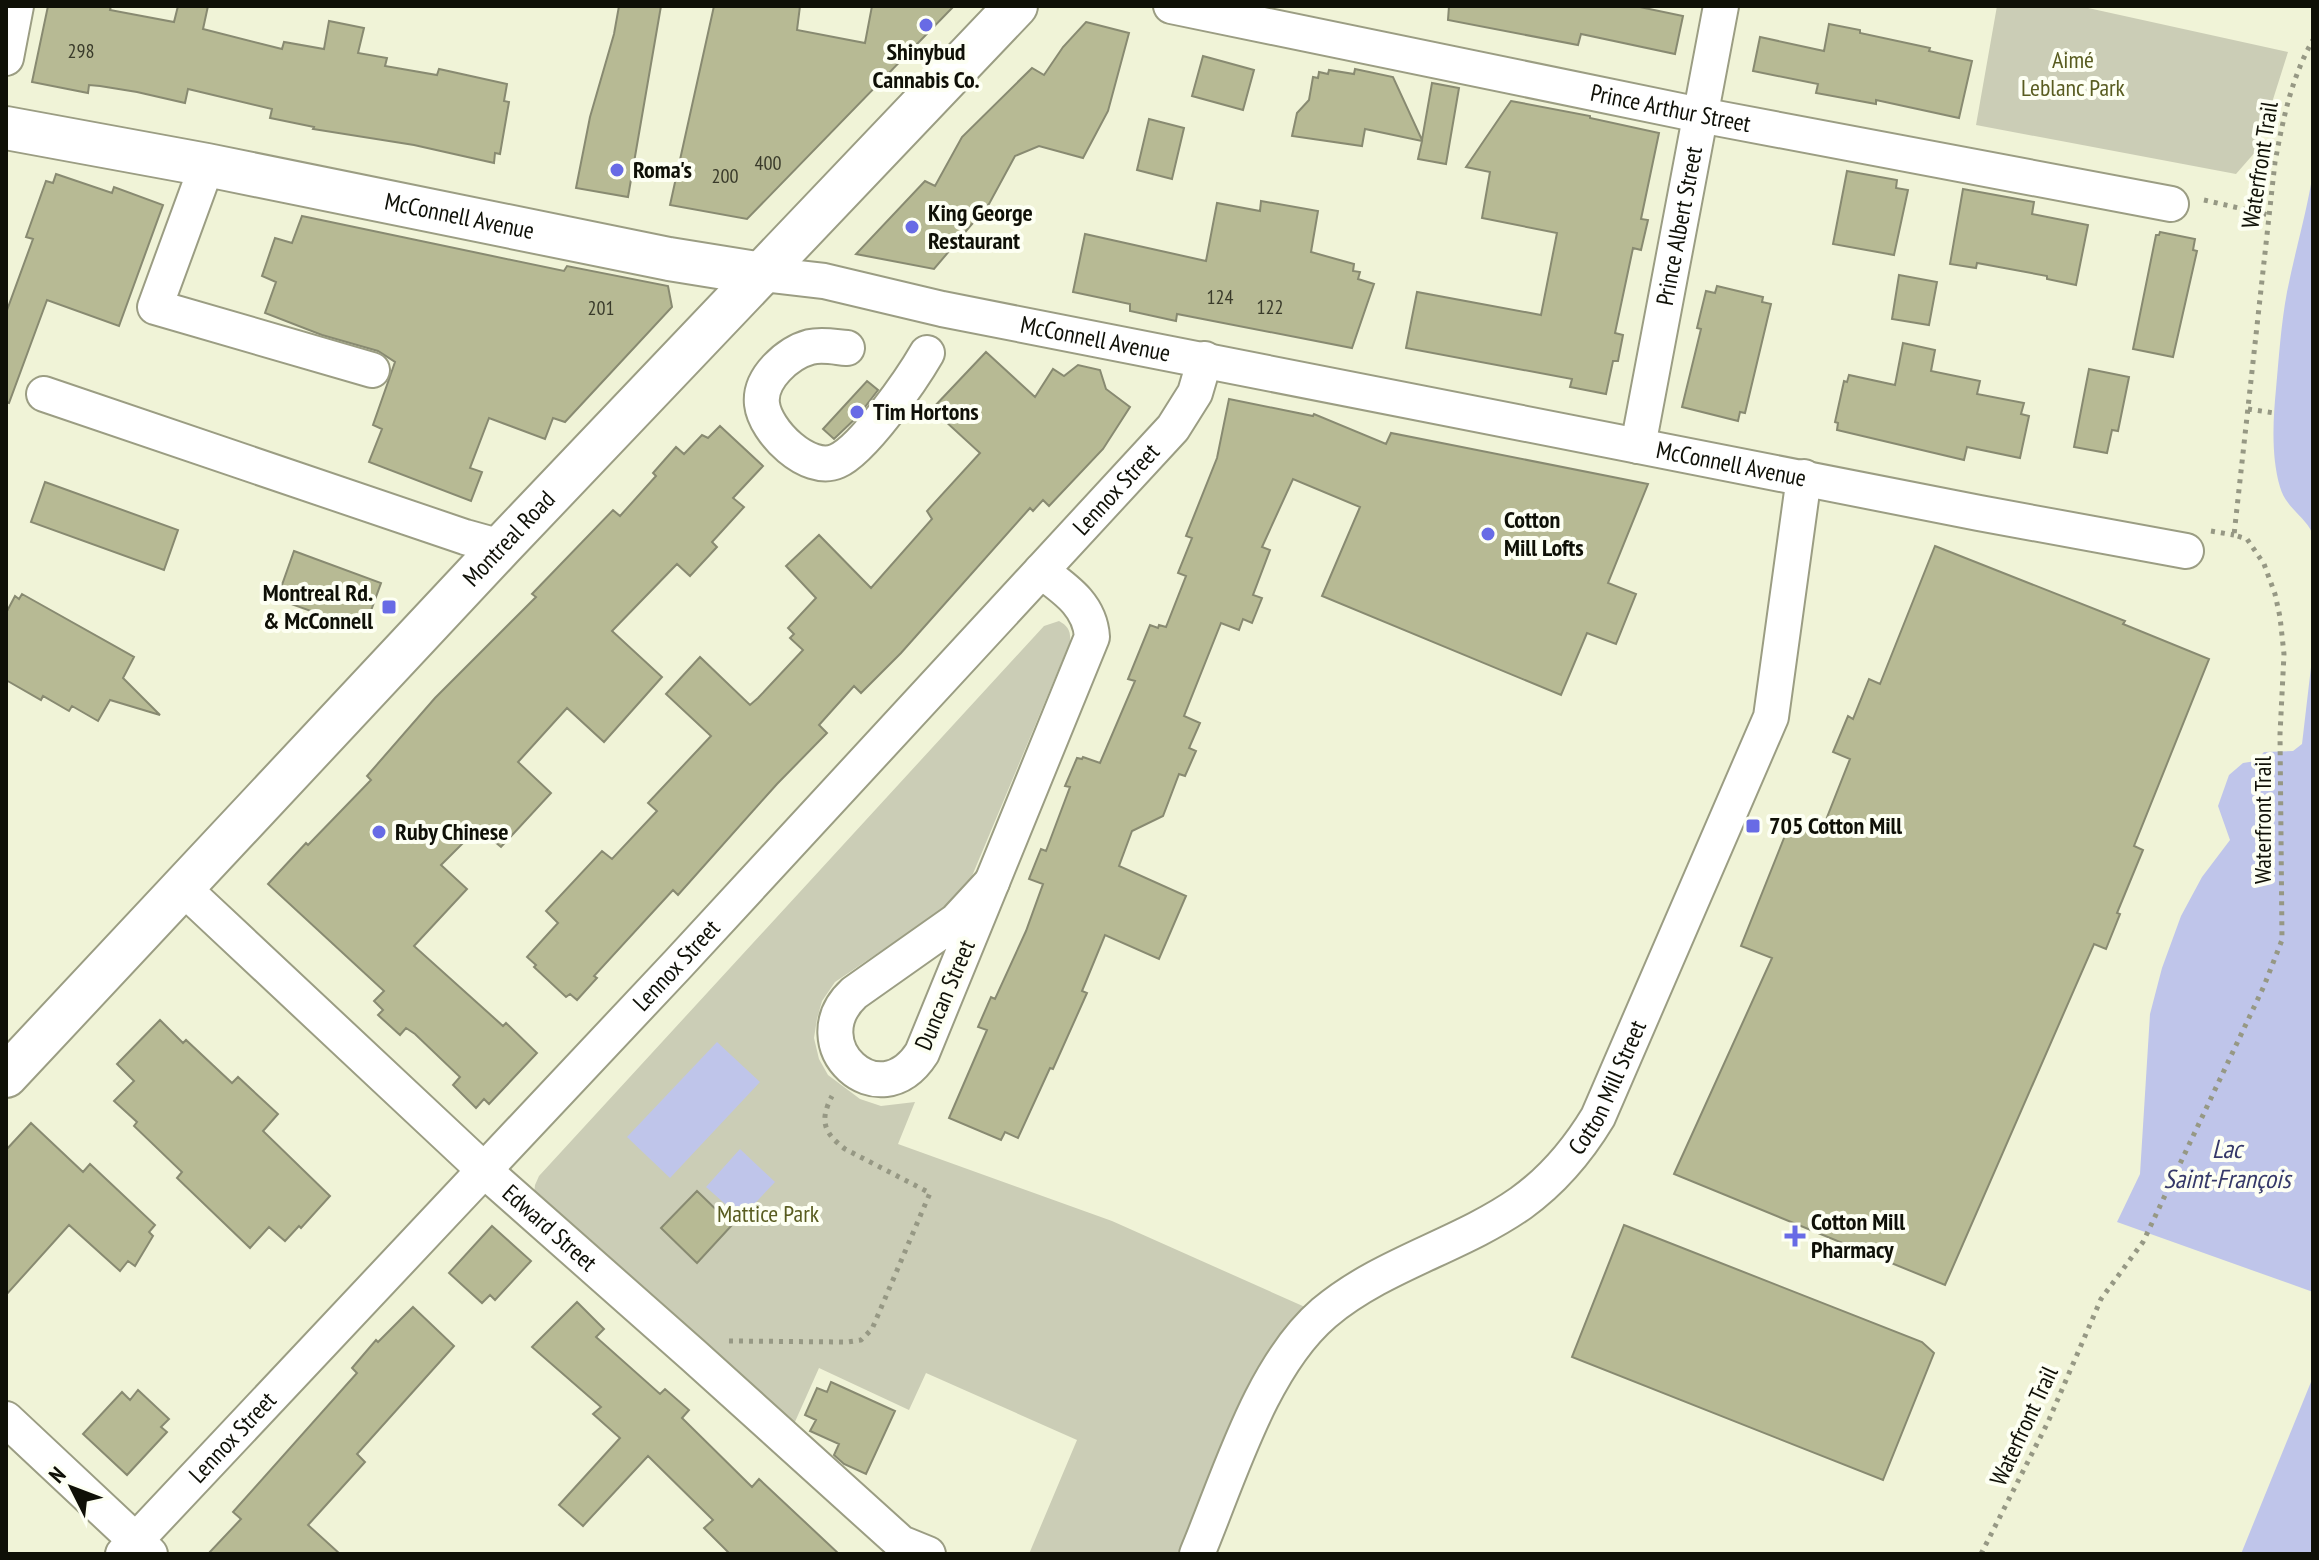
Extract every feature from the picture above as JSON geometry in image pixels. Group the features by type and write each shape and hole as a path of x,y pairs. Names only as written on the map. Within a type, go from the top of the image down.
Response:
{"main road":[{"name":"Montreal Road","path":"6,1076 501,547 1016,6"},
{"name":"McConnell Avenue","path":"6,128 207,165 681,261 762,274"}],"street":[{"path":"6,58 16,6"},
{"name":"Prince Arthur Street","path":"1171,6 1700,115 2171,204"},
{"name":"Prince Albert Street","path":"1638,446 1721,6"},
{"path":"207,165 155,307 372,370"},
{"name":"McConnell Avenue","path":"762,274 824,281 942,309 2186,551"},
{"path":"847,348 809,347 782,363 764,386 761,400 764,414 782,440 807,460 820,464 835,463 856,448 910,382 927,353"},
{"name":"Lennox Street","path":"136,1550 1181,417 1195,393 1205,359"},
{"path":"44,394 501,547"},
{"name":"Cotton Mill Street","path":"1197,1554 1268,1387 1291,1349 1324,1313 1393,1269 1520,1204 1557,1171 1585,1139 1598,1117 1771,717 1804,477"},
{"name":"Duncan Street","path":"992,882 956,921 849,997 837,1020 836,1041 842,1058 856,1071 872,1079 891,1079 909,1069 922,1053 992,882 1092,637 1088,617 1077,600 1041,571"},
{"name":"Edward Street","path":"183,888 485,1171 901,1543 928,1554"},
{"path":"6,1419 136,1550"}],"path":[{"name":"Waterfront Trail","path":"1981,1554 2048,1422 2101,1299 2143,1242 2264,986 2282,940 2280,734 2284,654 2275,594 2259,555 2247,539 2234,535 2275,162 2285,111 2313,40"},
{"path":"2171,204 2195,198 2269,215"},
{"path":"2248,409 2274,413"},
{"path":"693,1355 712,1341 847,1342 861,1340 872,1329 930,1193 837,1143 824,1124 825,1112 835,1090"}],"green space":[{"name":"Aimé Leblanc Park","path":"1997,6 2079,6 2288,52 2257,150 2236,174 1976,125"},
{"name":"Mattice Park","path":"1059,621 1068,629 1070,642 967,888 945,908 835,982 822,1001 814,1038 819,1059 828,1075 860,1099 881,1106 915,1102 898,1144 1112,1221 1314,1311 1242,1406 1178,1554 1029,1554 1077,1440 926,1373 909,1410 819,1368 790,1433 534,1194 539,1176 1044,626"}],"water":[{"path":"2313,172 2313,536 2283,495 2275,463 2274,438 2285,304"},
{"name":"Lac Saint-François","path":"2313,650 2313,1292 2117,1222 2140,1174 2150,1014 2162,968 2181,916 2202,877 2230,840 2218,806 2229,775 2243,763 2256,761 2264,752 2293,751 2302,744"},
{"path":"717,1042 760,1082 670,1178 627,1137"},
{"path":"740,1149 775,1182 741,1218 706,1187"},
{"path":"2313,1377 2313,1554 2241,1554"}],"building":[{"path":"48,6 111,6 110,10 174,22 178,6 208,6 203,29 282,49 284,42 324,49 329,21 364,28 358,53 387,58 385,66 437,75 439,69 507,84 504,101 509,102 500,154 495,153 494,163 414,145 313,129 270,118 272,109 188,89 185,103 100,86 89,85 88,93 32,82"},
{"path":"619,6 661,6 628,197 576,188 590,117"},
{"path":"714,6 800,6 797,30 865,43 872,6 954,6 747,219 670,205"},
{"path":"1449,6 1635,6 1683,16 1675,54 1581,34 1578,45 1448,20"},
{"path":"1086,22 1129,33 1108,111 1083,158 1039,146 1015,156 989,204 934,269 856,254 925,181 935,186 962,137 1032,68 1044,75 1063,47"},
{"path":"1829,24 1972,61 1959,118 1876,100 1876,104 1816,93 1818,84 1753,71 1760,37 1824,51"},
{"path":"1203,56 1254,70 1243,110 1192,96"},
{"path":"1355,69 1393,77 1422,140 1432,83 1459,88 1446,164 1418,159 1422,141 1365,129 1362,146 1292,136 1297,113 1309,100 1313,77 1318,78 1319,72 1328,74 1329,70 1354,74"},
{"path":"1511,101 1659,133 1641,219 1648,220 1641,250 1633,248 1615,333 1623,335 1618,361 1613,361 1606,394 1570,387 1572,379 1406,348 1417,292 1541,315 1557,233 1482,218 1490,172 1466,167"},
{"path":"1149,119 1184,128 1172,179 1137,170"},
{"path":"1847,171 1897,180 1896,188 1908,190 1894,255 1833,244"},
{"path":"56,174 112,193 114,187 163,205 119,326 47,300 9,403 6,402 6,313 33,239 26,237 46,181 53,183"},
{"path":"1963,189 2034,202 2032,214 2088,225 2076,285 2047,279 2047,276 1977,263 1976,268 1950,264"},
{"path":"1261,201 1318,211 1311,252 1354,264 1353,271 1360,272 1358,279 1374,284 1352,348 1177,314 1176,321 1130,311 1130,304 1073,292 1085,234 1206,261 1217,203 1260,211"},
{"path":"302,216 564,271 567,266 668,286 672,307 565,422 553,418 545,439 489,418 470,468 482,472 471,501 369,462 382,429 373,425 395,362 378,351 322,335 265,313 276,282 262,276 275,238 292,243"},
{"path":"2160,232 2195,239 2193,250 2197,251 2173,357 2133,349 2156,235"},
{"path":"1899,275 1937,282 1929,325 1892,319"},
{"path":"1717,286 1763,297 1762,302 1771,304 1745,413 1740,412 1738,421 1682,407 1701,329 1697,328 1706,291 1715,293"},
{"path":"1903,343 1935,350 1931,371 1980,381 1977,394 2024,403 2021,414 2029,416 2020,458 1967,447 1964,460 1837,430 1838,423 1835,422 1844,381 1847,382 1849,375 1895,385"},
{"path":"986,352 1035,397 1053,369 1064,376 1078,365 1100,370 1106,389 1130,407 1103,449 1049,506 1043,500 1033,511 1030,508 901,653 861,693 854,686 819,725 827,733 678,895 673,890 594,976 597,978 577,1000 570,994 566,997 527,957 558,923 546,911 602,851 612,859 657,811 648,803 711,736 666,694 700,657 750,705 758,698 803,650 790,638 794,634 788,628 816,598 786,566 819,535 871,588 932,519 927,511 980,453 932,409"},
{"path":"2089,369 2129,377 2118,431 2112,430 2107,453 2074,447"},
{"path":"867,381 878,390 858,416 834,439 823,429"},
{"path":"1229,399 1314,414 1386,444 1391,433 1648,484 1608,583 1636,594 1616,644 1587,633 1561,695 1322,596 1360,507 1293,479 1262,547 1270,550 1253,595 1262,598 1252,623 1243,619 1239,630 1221,623 1184,716 1200,723 1189,748 1196,751 1185,776 1179,774 1163,816 1132,831 1119,866 1186,896 1159,959 1105,935 1082,991 1087,993 1018,1138 1005,1132 1001,1140 949,1118 987,1030 978,1027 991,997 995,999 1026,931 1043,884 1029,879 1041,849 1046,851 1070,787 1065,786 1077,758 1100,763 1135,681 1128,679 1150,625 1166,627 1186,576 1178,573 1192,538 1186,536 1217,458"},
{"path":"720,426 763,466 733,498 744,507 712,542 717,547 690,576 677,564 612,631 662,677 604,742 567,708 518,762 551,793 501,847 478,828 441,865 467,889 414,946 537,1053 489,1104 484,1099 476,1108 453,1085 460,1077 415,1034 406,1028 400,1035 378,1015 383,1010 374,1001 384,991 268,884 371,780 367,776 435,698 536,597 532,594 613,510 620,516 656,476 653,473 676,447 684,454 702,435 708,438"},
{"path":"45,482 178,530 164,570 31,522"},
{"path":"1935,546 2125,621 2123,624 2209,659 2134,846 2143,850 2106,949 2094,944 1945,1285 1674,1174 1772,958 1741,946 1790,823 1820,835 1850,759 1833,752 1848,716 1853,719 1869,679 1880,684"},
{"path":"294,551 381,583 364,630 277,599"},
{"path":"22,594 134,657 123,678 160,715 110,700 98,721 72,706 69,711 43,696 41,700 6,680 6,613 15,596 19,599"},
{"path":"160,1020 232,1083 238,1077 278,1114 263,1131 330,1196 285,1241 269,1227 250,1248 177,1178 182,1172 134,1126 137,1122 114,1101 134,1081 117,1064"},
{"path":"31,1123 83,1172 90,1164 155,1225 149,1232 153,1236 135,1266 128,1261 120,1271 69,1225 6,1295 6,1150"},
{"path":"697,1191 732,1225 697,1263 661,1228"},
{"path":"1624,1225 1922,1342 1934,1353 1883,1480 1572,1357"},
{"path":"492,1226 531,1261 495,1300 490,1295 482,1303 449,1273"},
{"path":"577,1302 604,1329 596,1337 660,1394 665,1389 689,1410 682,1418 752,1487 759,1479 839,1554 730,1554 704,1528 713,1520 648,1456 583,1526 559,1505 620,1438 593,1414 601,1407 532,1347"},
{"path":"413,1307 454,1346 357,1454 365,1462 308,1525 340,1554 208,1554 241,1519 233,1512 357,1373 352,1368 376,1340 378,1342"},
{"path":"831,1382 895,1411 866,1474 844,1464 834,1455 839,1444 810,1431 816,1420 805,1415 817,1388 827,1392"},
{"path":"138,1390 169,1419 161,1427 167,1432 127,1475 83,1434 122,1392 130,1400"}],"place":[{"name":"Shinybud Cannabis Co.","path":"926,25"},
{"name":"Roma's","path":"617,170"},
{"name":"King George Restaurant","path":"912,227"},
{"name":"Tim Hortons","path":"857,412"},
{"name":"Cotton Mill Lofts","path":"1488,534"},
{"name":"Montreal Rd. & McConnell","path":"389,607"},
{"name":"705 Cotton Mill","path":"1753,826"},
{"name":"Ruby Chinese","path":"379,832"},
{"name":"Cotton Mill Pharmacy","path":"1795,1236"}]}
